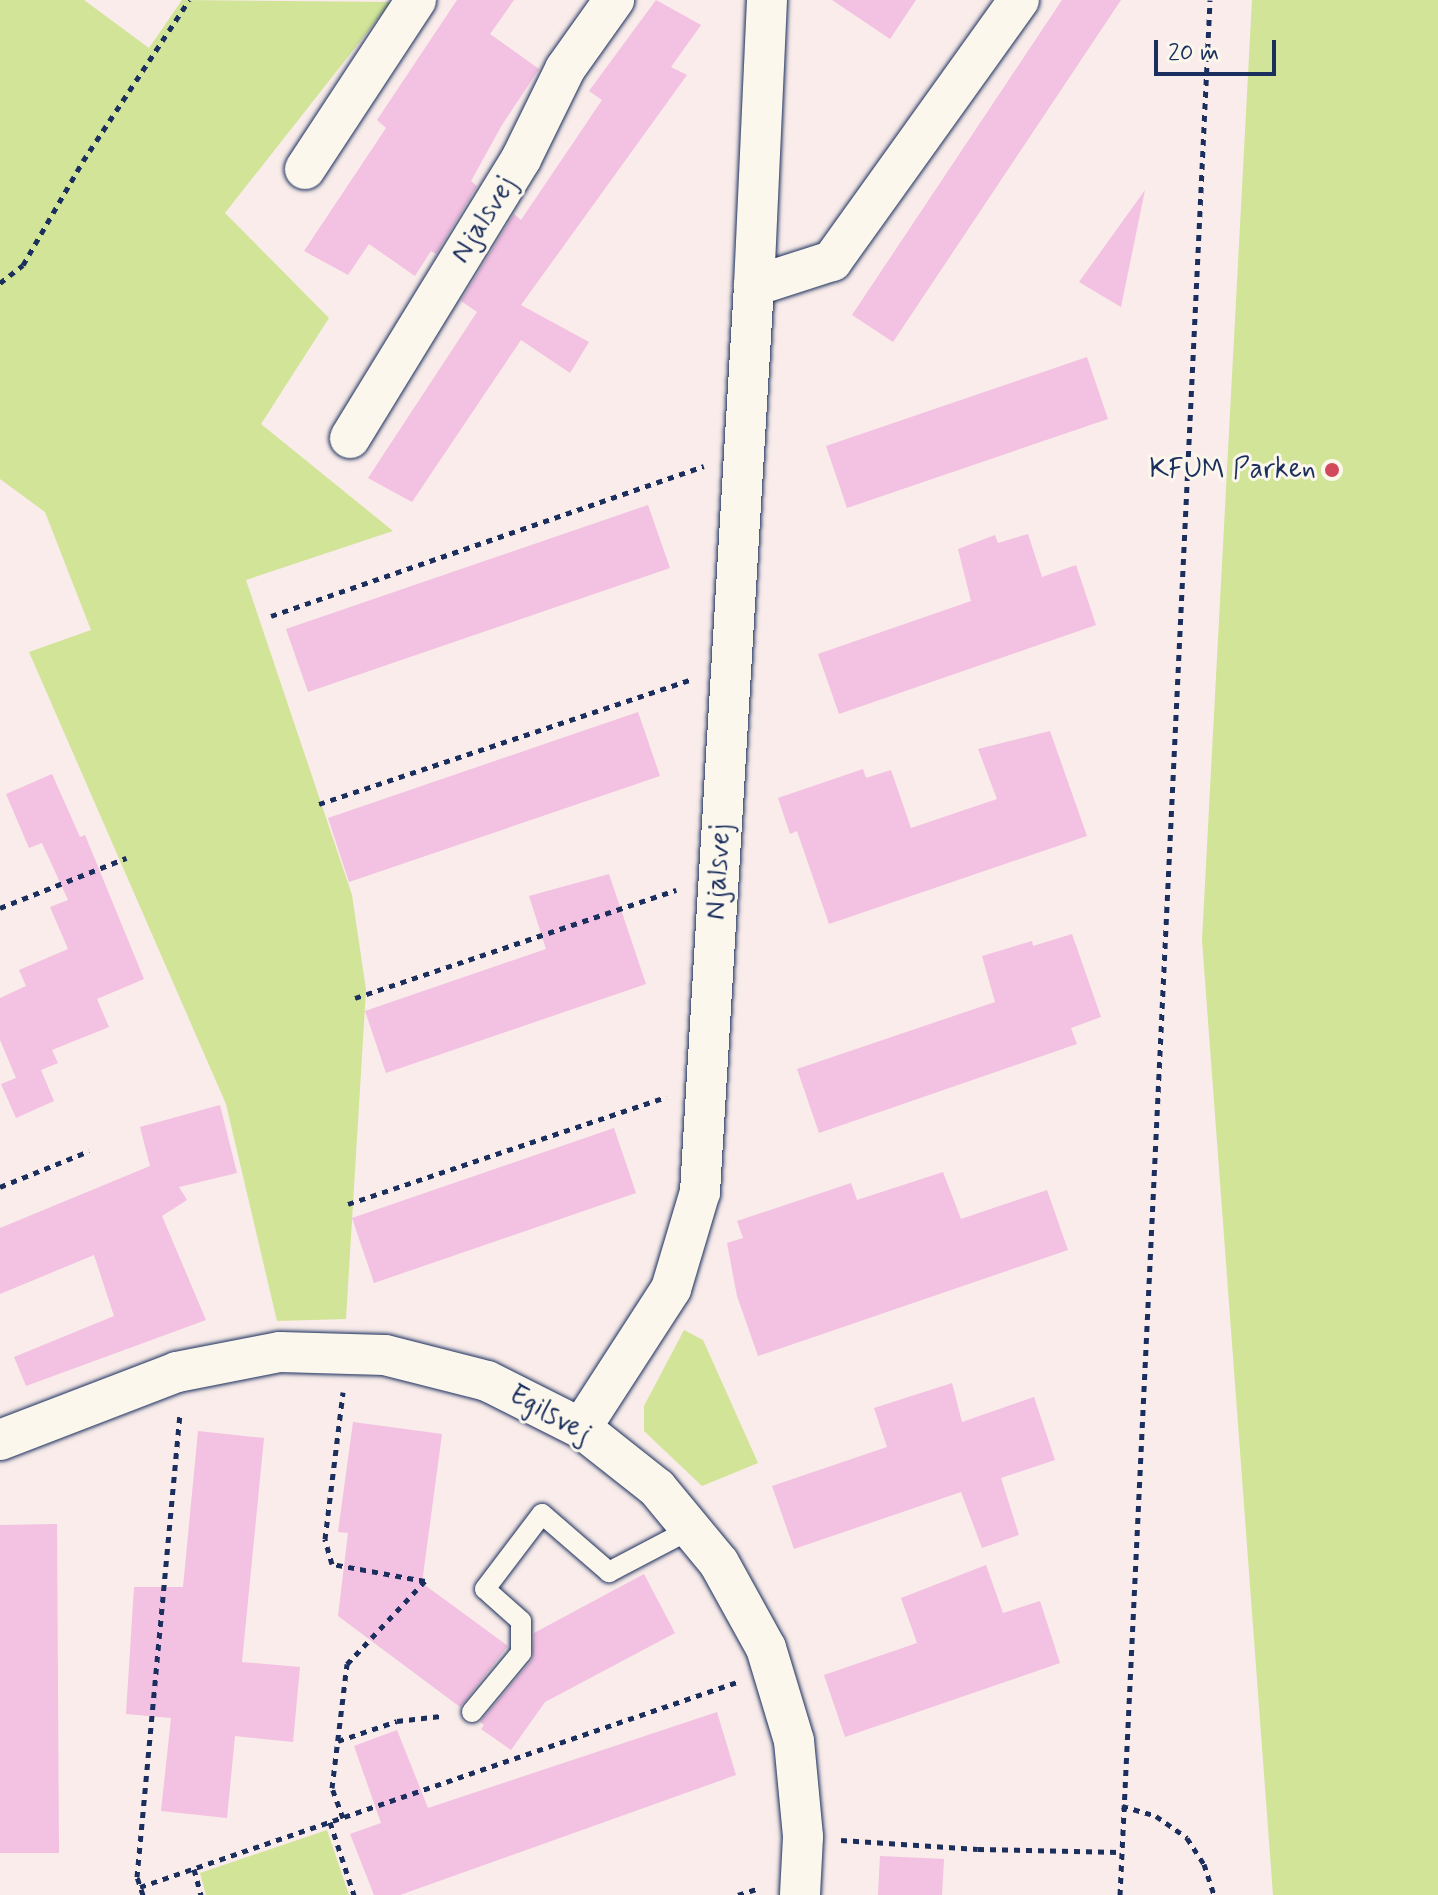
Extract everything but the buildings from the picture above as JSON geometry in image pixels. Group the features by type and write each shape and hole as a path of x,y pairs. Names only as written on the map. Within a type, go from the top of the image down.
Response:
{"street":[{"path":"305,169 416,0"},
{"name":"Njalsvej","path":"350,438 521,159 565,69 614,0"},
{"name":"Njalsvej","path":"581,1428 671,1289 700,1192 754,286 767,0"},
{"path":"754,286 832,261 1019,0"},
{"name":"Egilsvej","path":"0,1440 177,1372 280,1352 385,1355 487,1381 581,1428 657,1488 719,1563 766,1648 794,1741 803,1837 800,1895"}],"lane":[{"path":"472,1712 521,1653 521,1621 485,1589 542,1514 609,1572 691,1529"}],"path":[{"path":"0,283 23,265 83,161 189,0"},
{"path":"1120,1895 1210,0"},
{"path":"271,616 744,453"},
{"path":"319,804 731,667"},
{"path":"0,908 126,858"},
{"path":"355,998 719,876"},
{"path":"348,1204 706,1083"},
{"path":"0,1187 89,1151"},
{"path":"343,1818 332,1788 347,1664 425,1581 332,1564 325,1539 347,1354"},
{"path":"143,1895 137,1877 181,1407 177,1372"},
{"path":"140,1887 772,1670"},
{"path":"338,1741 397,1721 472,1712"},
{"path":"1122,1806 1156,1816 1187,1838 1204,1864 1214,1895"},
{"path":"330,1822 354,1895"},
{"path":"803,1837 978,1849 1120,1852"},
{"path":"194,1869 201,1895"}],"green space":[{"path":"0,0 84,0 149,48 182,0 391,2 225,213 329,318 261,424 393,531 246,580 352,895 366,990 346,1319 277,1321 226,1104 29,652 91,630 45,512 0,479"},
{"path":"1252,0 1438,0 1438,1895 1273,1895 1202,940"},
{"path":"684,1330 703,1340 758,1463 702,1486 644,1431 644,1406"},
{"path":"327,1830 349,1895 206,1895 200,1873"}],"place":[{"name":"KFUM Parken","path":"1332,470"}]}
